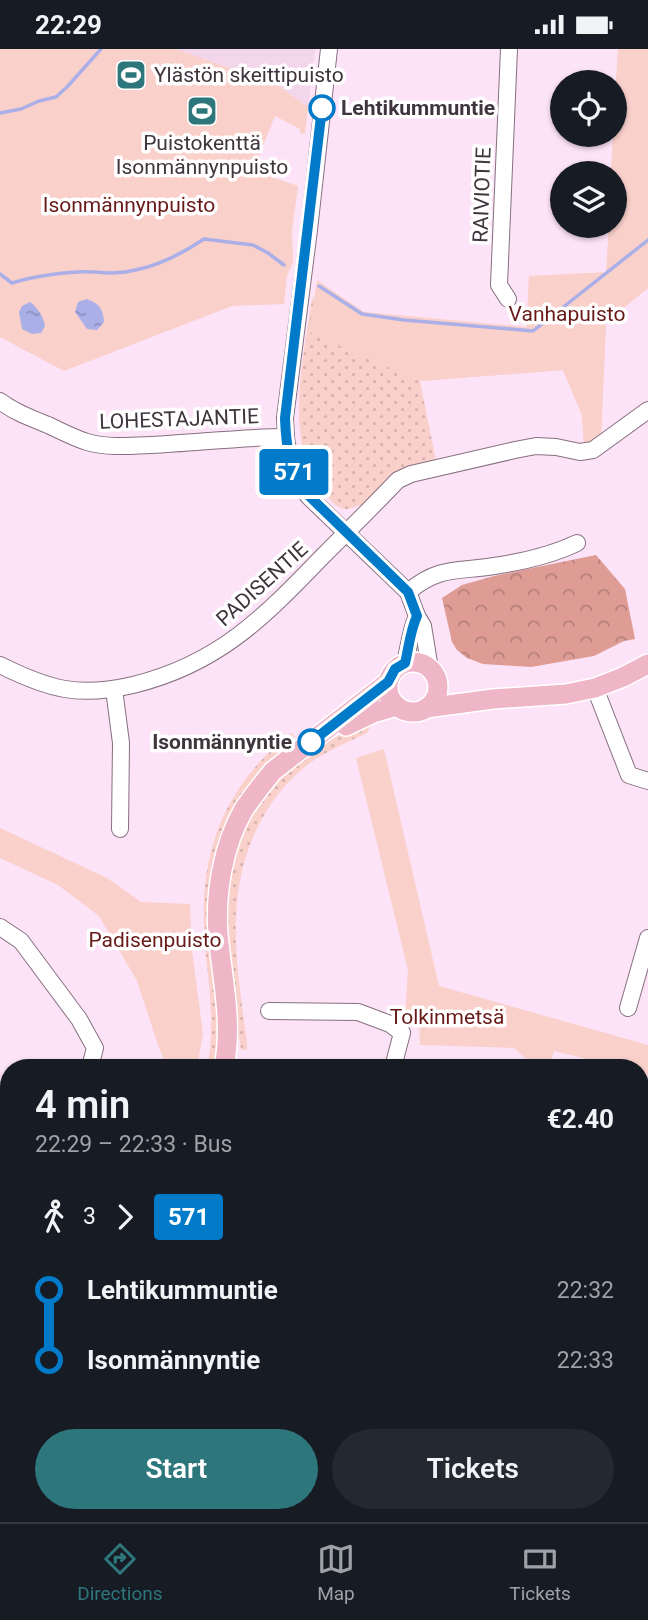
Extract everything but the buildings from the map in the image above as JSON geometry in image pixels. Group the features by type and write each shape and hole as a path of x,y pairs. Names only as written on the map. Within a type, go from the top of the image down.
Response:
{"main road":[{"path":"225,1059 227,1024 217,912 224,862 232,835 243,811 259,788 273,771 388,682 395,669 405,663 417,662 457,691 493,699"},
{"path":"388,682 390,696 397,706 412,711 493,699 566,694 595,688 648,664"},
{"path":"426,708 435,696 434,676"},
{"path":"316,739 373,713 397,706"}],"street":[{"path":"329,49 285,418 289,458 300,485 309,496 408,592 422,626 434,676"},
{"name":"RAIVIOTIE","path":"508,299 499,285 509,49"},
{"name":"LOHESTAJANTIE","path":"0,401 10,409 76,437 102,444 125,446 286,437"},
{"name":"PADISENTIE","path":"0,665 37,682 65,689 95,691 156,679 180,670 209,656 244,632 277,604 398,480 411,474 536,446 580,452 593,450 648,409"},
{"path":"408,592 438,573 497,565 563,550 577,543"},
{"path":"405,663 411,628 417,616"},
{"path":"595,688 629,775 648,781"},
{"path":"114,689 121,743 120,829"},
{"path":"0,927 21,941 79,1019 95,1048 92,1059"},
{"path":"628,1007 648,938"},
{"path":"269,1011 358,1012 390,1024 402,1033 394,1059"}],"shaded area":[{"path":"176,49 315,49 308,107 277,85"}],"green space":[{"name":"Isonmännynpuisto","path":"0,49 176,49 277,85 308,107 305,134 275,116 253,171 298,186 292,231 293,262 287,276 284,304 232,306 64,371 0,337"},
{"path":"618,49 648,49 648,288 606,322 601,436 584,445 582,415 563,370 420,381 436,461 403,469 367,505 347,509 338,507 321,489 309,469 302,447 299,397 312,299 320,296 364,324 527,337 605,319 608,238 627,238 627,161 612,161 612,147 627,147 627,70 617,70"},
{"name":"Vanhapuisto","path":"618,49 648,49 648,288 606,322 601,436 591,444 584,445 582,415 563,370 419,381 309,332 317,280 364,312 526,327 529,276 606,272 608,238 627,238 627,161 612,161 612,147 627,147 627,70 617,70"},
{"path":"596,555 625,589 635,639 624,641 594,656 531,667 483,664 467,658 457,650 452,642 442,598 462,585 494,576"},
{"path":"370,720 367,733 320,756 287,784 266,812 249,846 237,901 237,957 247,1043 247,1050 241,1050 230,981 226,926 227,897 240,842 251,816 285,771 324,744"},
{"path":"291,733 295,737 256,779 225,834 218,1050 216,1059 208,1059 211,1011 204,922 209,861 217,832 229,805 245,780"},
{"name":"Tolkinmetsä","path":"384,749 439,986 648,1045 648,1059 588,1059 554,1051 552,1059 526,1059 514,1048 420,1045 419,1015 405,1016 408,970 356,758"},
{"name":"Padisenpuisto","path":"0,828 107,878 141,902 190,904 192,951 203,1034 198,1059 164,1059 137,981 99,916 58,885 0,858"}],"water":[{"path":"87,299 103,313 104,322 97,330 87,329 75,312 78,302"},
{"path":"30,302 43,319 45,326 41,333 32,334 22,329 19,312 22,306"}],"waterway":[{"path":"0,113 56,97 101,49"},
{"path":"0,274 12,283 63,273 130,271 162,262 204,239 253,245 284,265"},
{"path":"319,286 362,314 533,331 648,240"}],"bus line":[{"name":"571","path":"311,742 388,682 395,669 405,663 411,628 417,616 408,592 304,491 289,458 285,418 322,108"}],"place":[{"name":"Ylästön skeittipuisto","path":"131,75"},
{"name":"Lehtikummuntie","path":"322,108"},
{"name":"Puistokenttä Isonmännynpuisto","path":"202,111"},
{"name":"Isonmännyntie","path":"311,742"}]}
